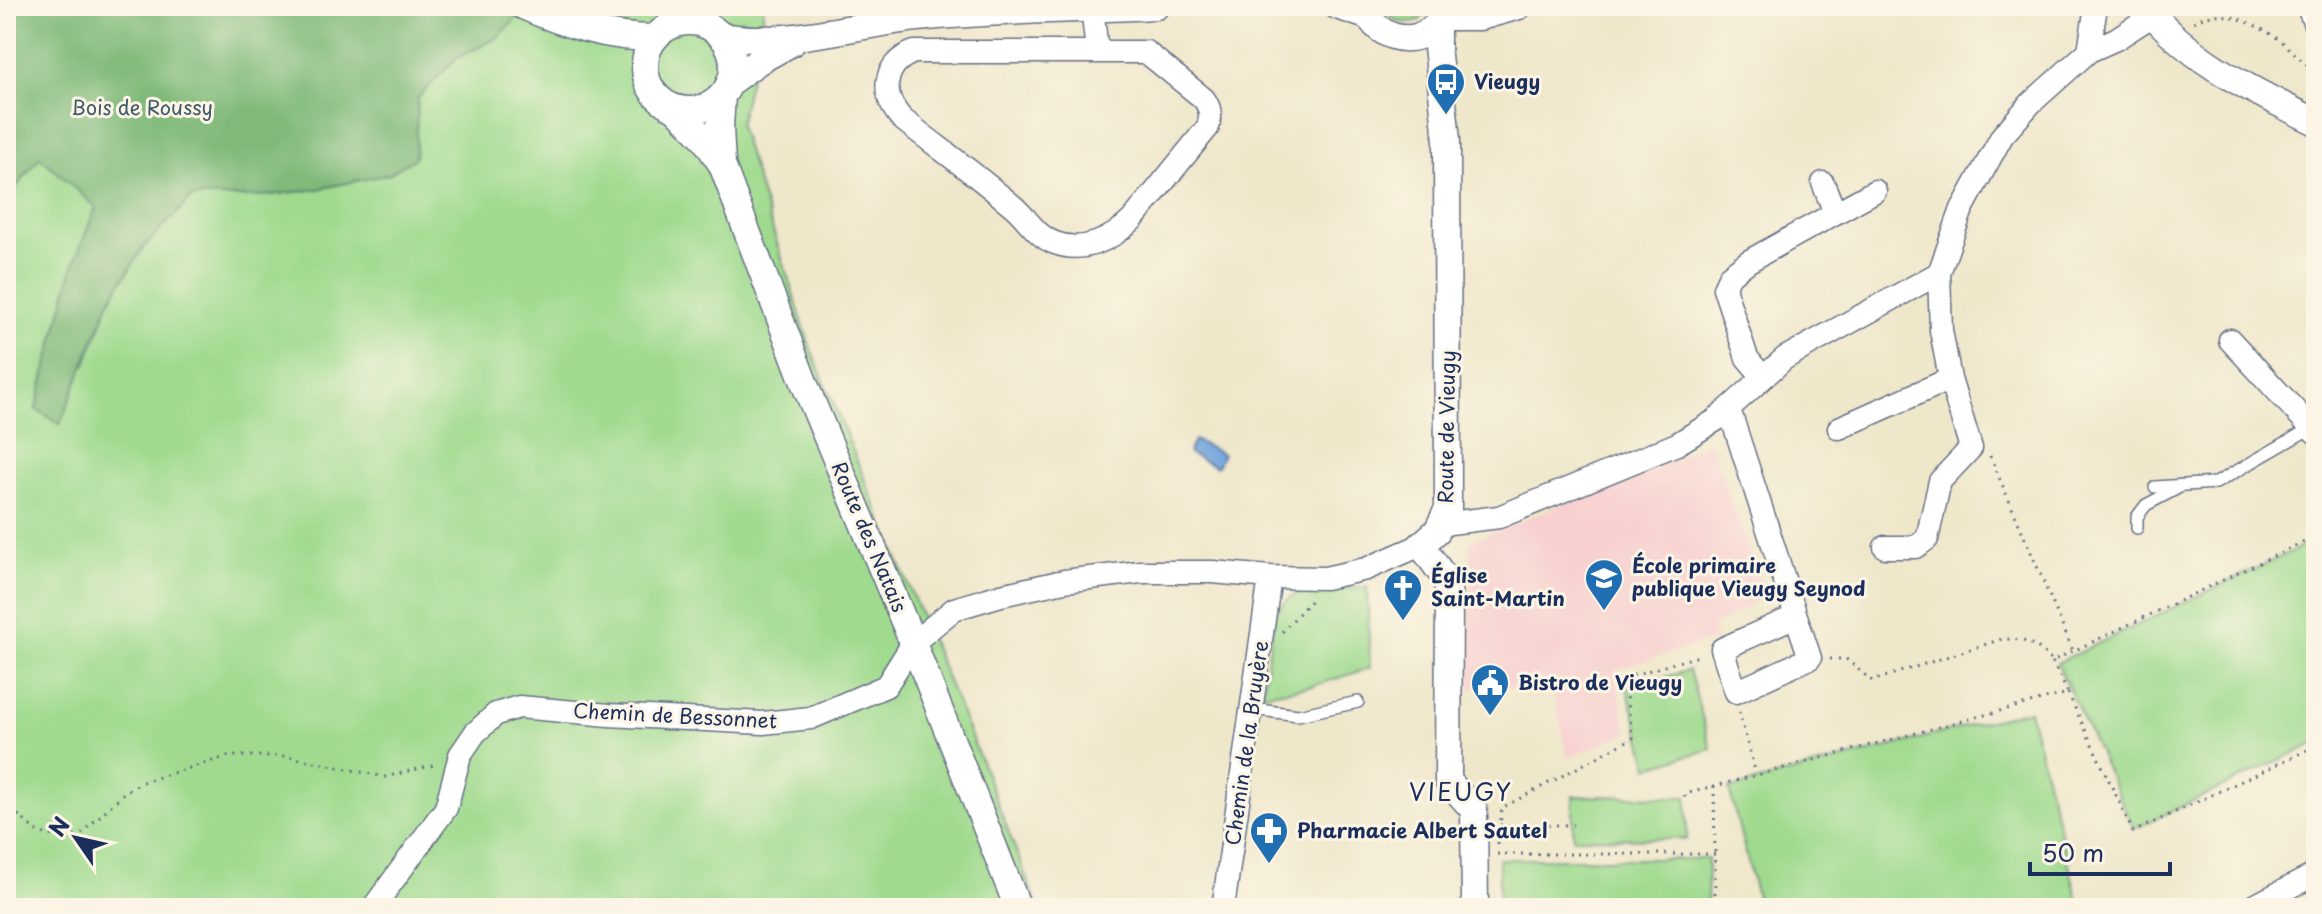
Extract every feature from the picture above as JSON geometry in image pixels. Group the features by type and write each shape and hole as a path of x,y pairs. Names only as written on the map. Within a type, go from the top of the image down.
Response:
{"street":[{"path":"523,6 581,28 625,38 655,38"},
{"path":"800,38 759,61 700,109 675,108 656,95 646,75 645,62 655,38 667,28 681,23 696,22 722,36 749,41 800,38 917,18 1156,6"},
{"name":"Route de Vieugy","path":"1337,6 1365,11 1377,28 1398,38 1418,57 1444,109"},
{"path":"1398,38 1413,38 1427,32 1441,16 1480,17 1517,6"},
{"path":"2089,51 2096,6"},
{"path":"2308,6 2316,27"},
{"path":"1092,8 1097,52"},
{"path":"1885,547 1916,547 1927,539 1940,481 1971,448 1950,379 1941,330 1939,273 1962,209 2002,136 2031,103 2089,51 2116,39 2150,11 2194,54 2316,122"},
{"name":"Route de Vieugy","path":"1421,545 1442,524 1448,509 1447,140 1437,46 1441,16"},
{"path":"581,28 646,75"},
{"path":"722,36 732,58 726,89"},
{"path":"914,52 1097,52 1146,52 1204,99 1210,108 1210,119 1208,127 1133,219 1121,230 1091,246 1072,247 1055,243 1040,234 1017,209 902,119 886,94 894,67 904,56 914,52"},
{"name":"Route des Natais","path":"722,165 726,89"},
{"name":"Route des Natais","path":"675,108 704,138 722,165 805,385 913,643 1018,908"},
{"path":"1823,183 1835,213"},
{"path":"1763,377 1747,358 1724,288 1730,275 1749,261 1875,191"},
{"path":"1442,524 1499,517 1677,444 1729,409 1785,358 1939,273"},
{"path":"2230,340 2314,430"},
{"path":"1839,428 1950,379"},
{"path":"1729,409 1810,658 1736,692 1722,649 1796,616"},
{"path":"1421,545 1447,581 1448,781 1474,810 1475,908"},
{"name":"Chemin de Bessonnet","path":"373,908 446,808 460,755 475,733 496,714 519,707 763,723 811,718 886,686 913,643 954,609 1064,581 1141,572 1332,577 1366,569 1421,545"},
{"name":"Chemin de la Bruyère","path":"1223,908 1270,577"},
{"path":"2250,908 2316,874"}],"lane":[{"path":"2155,487 2216,483 2314,430"},
{"path":"2137,528 2137,517 2146,505 2182,486"},
{"path":"1252,709 1298,715 1358,702"}],"path":[{"path":"2192,24 2214,14 2244,20 2280,40 2304,64 2316,71"},
{"path":"1971,448 1991,456 2073,651"},
{"path":"2052,661 2316,536"},
{"path":"1259,659 1332,577"},
{"path":"1810,658 1846,659 1872,681 2002,639 2032,642 2052,661 2133,832 2316,746"},
{"path":"1715,854 1497,854 1502,808 1633,738 1623,678 1722,649"},
{"path":"1736,692 1740,720 1756,774"},
{"path":"1685,797 1685,794 1756,774 2068,693"},
{"path":"6,804 37,832 67,839 82,833 126,791 143,782 229,756 286,756 385,777 460,755"},
{"path":"1714,786 1715,908"},
{"path":"1500,825 1573,825"}],"shaded area":[{"name":"École primaire publique Vieugy Seynod","path":"1710,443 1766,596 1712,627 1715,639 1615,670 1627,733 1568,758 1552,688 1469,688 1470,542"}],"green space":[{"path":"6,6 437,77 455,59 497,38 529,6 763,6 763,23 739,125 812,352 981,761 1038,908 6,908 6,200 40,156 96,207 73,266 36,409 86,364 110,300 143,248 192,197 254,197 318,189 389,174"},
{"name":"Bois de Roussy","path":"6,6 529,6 497,38 455,59 418,98 415,158 389,174 318,189 254,197 192,197 143,248 110,300 60,424 36,409 73,266 96,207 40,157 6,200"},
{"path":"1382,6 1430,6 1420,20 1408,23 1393,19"},
{"path":"2316,540 2316,743 2134,829 2057,663"},
{"path":"1367,587 1370,668 1313,686 1262,694 1275,613 1287,600 1297,593"},
{"path":"1689,670 1711,749 1649,767 1627,688"},
{"path":"2029,710 2080,908 1760,908 1729,789"},
{"path":"1573,796 1687,797 1687,839 1573,838"},
{"path":"1499,859 1708,859 1707,908 1499,908"}],"water":[{"path":"1194,440 1223,454 1217,467 1188,453"}],"place":[{"name":"Vieugy","path":"1446,116"},
{"name":"École primaire publique Vieugy Seynod","path":"1604,612"},
{"name":"Église Saint-Martin","path":"1403,622"},
{"name":"Bistro de Vieugy","path":"1490,717"},
{"name":"Pharmacie Albert Sautel","path":"1269,865"}],"district":[{"name":"VIEUGY","path":"1461,793"}]}
